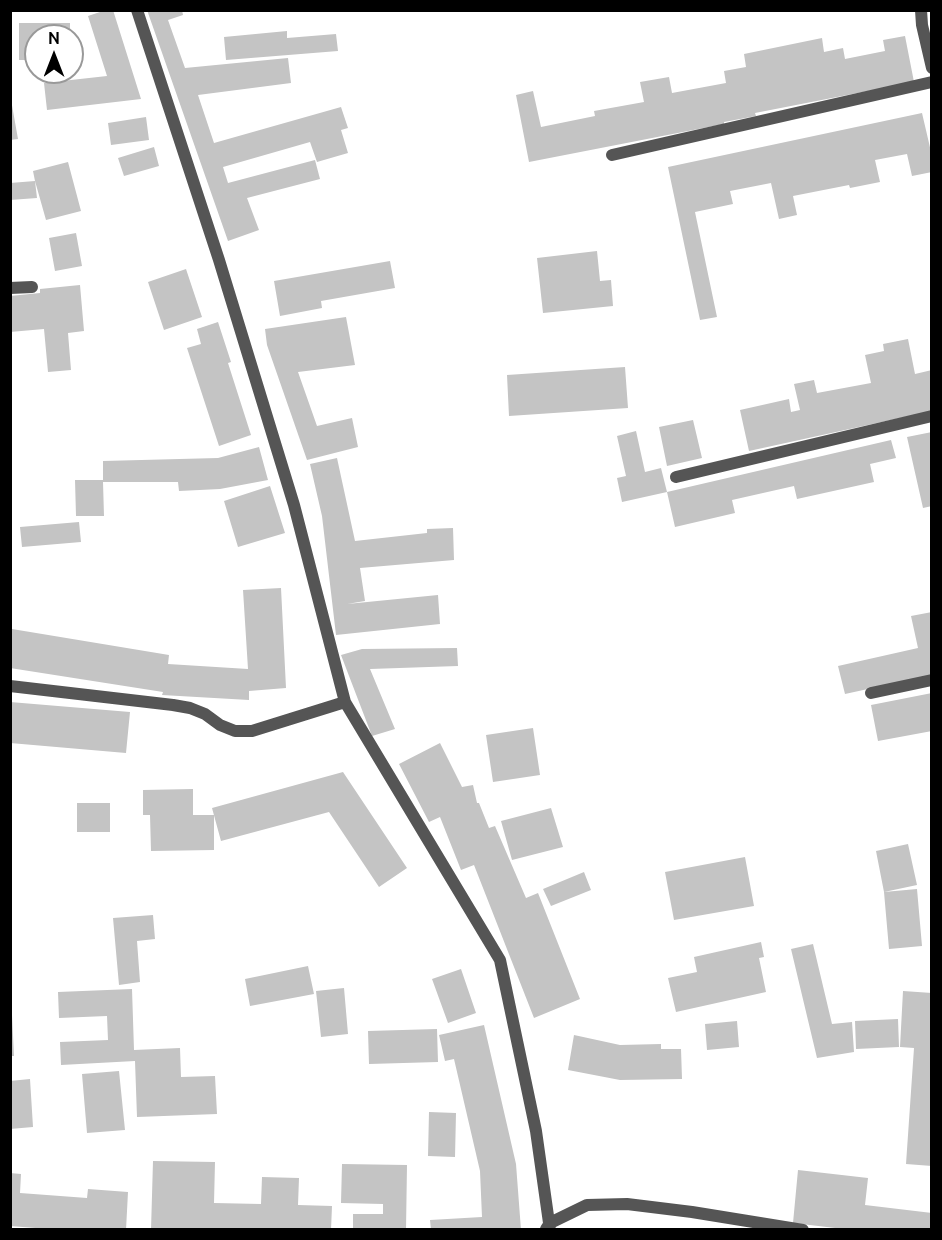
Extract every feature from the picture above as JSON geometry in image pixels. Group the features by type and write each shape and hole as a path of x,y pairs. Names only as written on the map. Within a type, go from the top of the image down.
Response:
{"street":[{"path":"137,10 219,260 290,494 345,702 500,960 536,1131 548,1227 587,1205 627,1204 803,1230"},
{"path":"921,10 922,26 932,68"},
{"path":"612,155 932,82"},
{"path":"10,288 32,287"},
{"path":"676,477 932,416"},
{"path":"871,693 932,681"},
{"path":"10,686 190,708 235,731 252,731 345,702"}],"building":[{"path":"113,10 141,99 47,110 44,84 84,84 84,79 107,76 88,16"},
{"path":"147,10 182,10 183,15 168,20 185,68 288,58 291,83 198,95 214,143 341,107 348,128 341,130 348,153 317,162 310,142 223,167 228,183 315,160 320,179 247,198 259,230 228,241"},
{"path":"19,23 70,23 24,24 24,60 19,60"},
{"path":"287,31 287,38 336,34 338,51 226,60 224,37"},
{"path":"905,36 914,82 755,113 756,116 724,122 724,124 529,162 516,95 533,91 541,127 595,116 594,111 644,102 640,82 669,77 672,93 726,83 724,71 746,67 744,54 822,38 824,52 843,48 845,59 885,51 883,40"},
{"path":"10,94 18,139 10,140"},
{"path":"922,113 932,156 932,172 912,176 907,154 875,160 880,182 850,188 849,185 793,196 797,215 779,219 771,183 730,191 733,204 695,212 717,317 700,320 668,167"},
{"path":"146,117 149,140 111,145 108,123"},
{"path":"154,147 159,166 124,176 118,158"},
{"path":"68,162 81,211 46,220 33,171"},
{"path":"35,181 37,198 10,200 10,183"},
{"path":"76,233 82,266 55,271 49,238"},
{"path":"597,251 600,281 611,280 613,306 543,313 537,258"},
{"path":"390,261 395,288 321,301 322,308 280,316 274,281"},
{"path":"186,269 202,317 164,330 148,282"},
{"path":"80,285 84,331 68,333 71,370 48,372 44,329 10,332 10,296 40,293 40,289"},
{"path":"346,317 355,365 298,372 317,426 352,418 358,447 307,460 267,345 265,329"},
{"path":"218,322 231,362 228,363 251,435 219,446 187,348 201,344 197,329"},
{"path":"908,339 915,374 932,370 932,411 749,451 740,410 789,399 791,412 800,410 794,384 814,380 817,393 871,383 865,355 884,351 883,344"},
{"path":"625,367 628,408 509,416 507,375"},
{"path":"693,420 702,458 667,466 659,427"},
{"path":"636,431 645,472 661,468 667,492 622,502 617,478 626,476 617,436"},
{"path":"932,432 932,506 923,508 907,437"},
{"path":"891,440 896,458 870,464 874,482 797,499 794,486 732,500 735,513 675,527 667,492"},
{"path":"259,447 268,480 220,489 179,491 178,482 103,482 104,516 76,516 75,480 103,480 103,461 218,458"},
{"path":"337,458 355,541 427,533 427,529 453,528 454,560 360,568 365,601 347,604 438,595 440,624 336,635 322,516 310,464"},
{"path":"270,486 285,533 238,547 224,501"},
{"path":"79,522 81,542 22,547 20,527"},
{"path":"281,588 286,688 249,691 249,700 162,695 163,692 10,668 12,629 169,655 168,664 248,669 243,590"},
{"path":"932,612 932,675 845,694 838,666 918,648 911,616"},
{"path":"457,648 458,666 370,669 395,729 372,736 341,655 362,649"},
{"path":"932,693 932,731 878,741 871,705"},
{"path":"10,702 130,712 126,753 10,743"},
{"path":"533,728 540,775 493,782 486,735"},
{"path":"440,743 462,787 473,785 477,803 479,803 489,828 495,826 526,898 538,893 580,999 534,1018 474,865 461,870 440,817 429,822 399,764"},
{"path":"343,772 407,868 379,887 329,812 221,841 212,808"},
{"path":"193,789 193,815 214,815 214,850 151,851 150,815 143,815 143,790"},
{"path":"77,803 110,803 110,832 77,832"},
{"path":"551,808 563,847 512,860 501,821"},
{"path":"908,844 917,885 884,892 876,851"},
{"path":"745,857 754,906 674,920 665,872"},
{"path":"584,872 591,890 551,906 543,889"},
{"path":"917,889 922,946 889,949 884,892"},
{"path":"153,915 155,939 137,941 140,982 119,985 113,918"},
{"path":"761,942 764,957 759,958 766,992 676,1012 668,978 697,972 694,957"},
{"path":"813,944 832,1024 852,1022 854,1052 817,1058 791,949"},
{"path":"308,966 314,994 250,1006 245,979"},
{"path":"461,969 476,1013 448,1023 432,979"},
{"path":"344,988 348,1034 321,1037 316,991"},
{"path":"132,989 134,1050 180,1048 181,1077 215,1076 217,1114 137,1117 135,1061 61,1065 60,1042 108,1040 107,1016 59,1018 58,992"},
{"path":"903,991 932,993 932,1166 906,1164 914,1048 900,1047"},
{"path":"10,1015 12,1015 14,1056 10,1056"},
{"path":"898,1019 899,1047 856,1049 855,1021"},
{"path":"737,1021 739,1047 707,1050 705,1024"},
{"path":"484,1025 516,1164 521,1230 431,1230 430,1220 482,1217 480,1171 454,1059 445,1061 439,1035"},
{"path":"437,1029 438,1062 369,1064 368,1031"},
{"path":"574,1035 620,1045 661,1044 661,1049 681,1049 682,1079 620,1080 568,1070"},
{"path":"119,1071 125,1130 87,1133 82,1074"},
{"path":"30,1079 33,1127 10,1129 10,1081"},
{"path":"429,1112 456,1113 455,1157 428,1156"},
{"path":"153,1161 215,1162 214,1203 261,1204 262,1177 299,1178 298,1205 332,1206 331,1230 151,1230"},
{"path":"342,1164 407,1165 406,1230 353,1230 353,1214 383,1214 383,1204 341,1203"},
{"path":"798,1170 868,1178 865,1205 932,1213 932,1230 852,1230 793,1223"},
{"path":"10,1173 21,1174 20,1193 87,1198 88,1189 128,1192 126,1230 61,1230 10,1226"}]}
